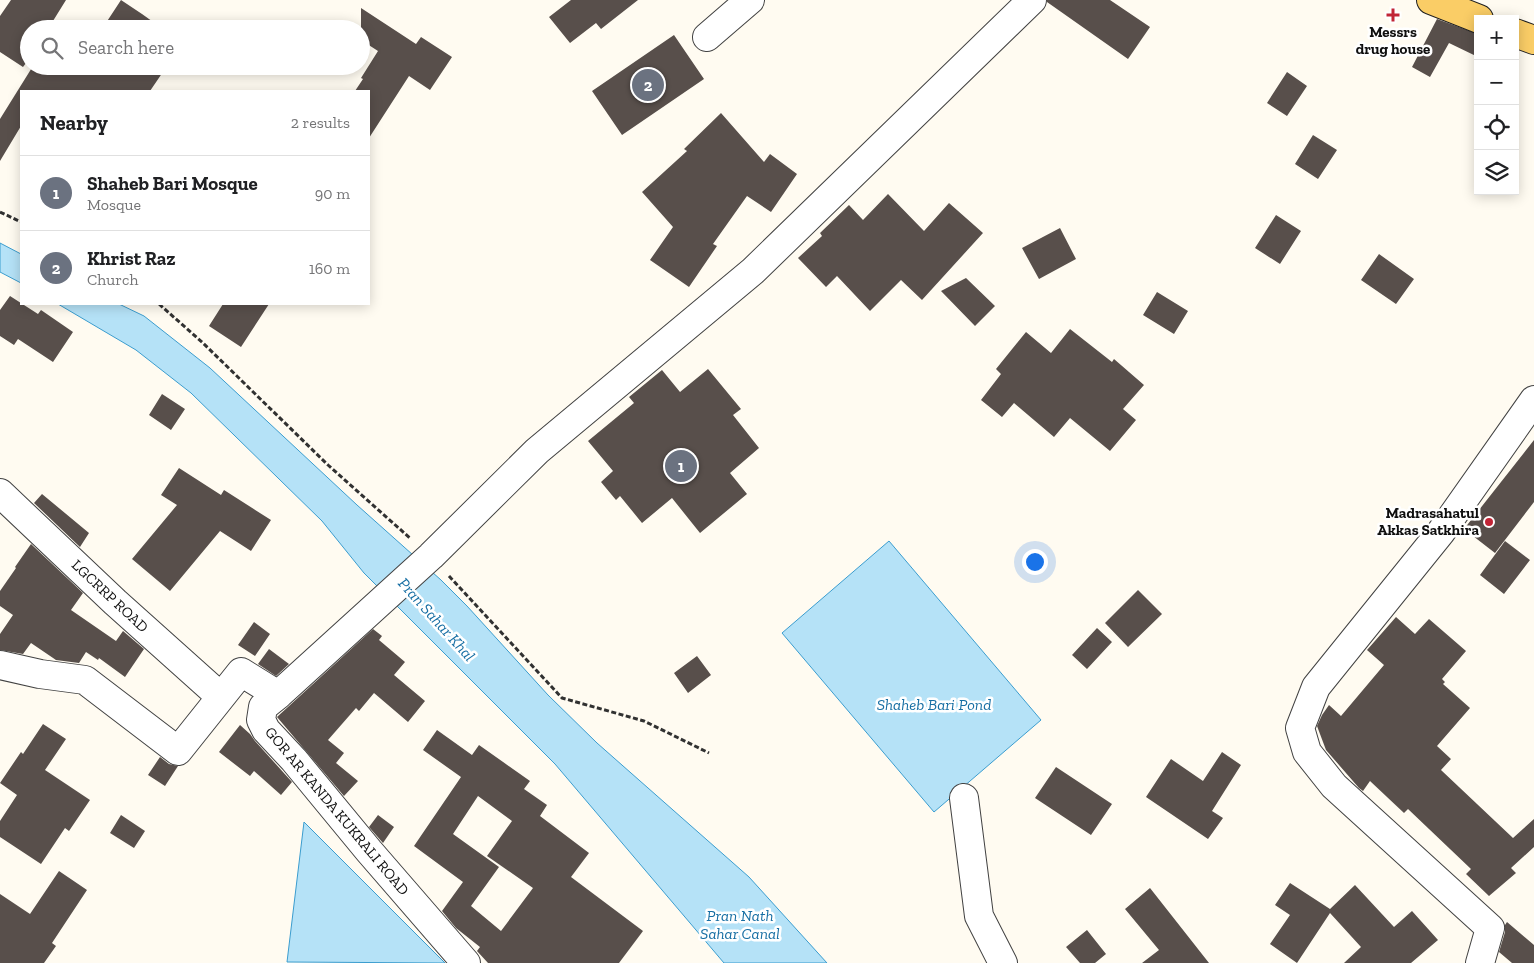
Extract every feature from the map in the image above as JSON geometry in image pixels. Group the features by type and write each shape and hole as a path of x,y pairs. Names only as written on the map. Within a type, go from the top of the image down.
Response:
{"main road":[{"path":"1431,0 1474,17"},
{"path":"1519,34 1534,40"}],"street":[{"path":"707,37 750,0"},
{"name":"GOR AR KANDA KUKRALI ROAD","path":"466,963 369,851 301,767 266,730 260,720 264,707 429,559 537,451 753,271 1032,0"},
{"path":"1480,963 1490,928 1334,786 1307,752 1300,728 1316,687 1441,532 1534,400"},
{"name":"LGCRRP ROAD","path":"0,493 221,697"},
{"path":"0,664 40,674 85,680 178,751 241,672 278,695"},
{"path":"964,798 979,916 1003,963"}],"path":[{"path":"0,212 20,222"}],"water":[{"path":"0,243 20,253 20,282 0,272"},
{"name":"Pran Nath Sahar Canal","path":"60,305 121,305 144,316 210,368 357,505 441,580 548,695 597,743 749,877 827,963 724,963 555,764 364,573 322,521 191,393 136,350"},
{"name":"Shaheb Bari Pond","path":"889,541 1041,720 934,812 782,633"},
{"path":"304,822 445,963 287,962"}],"building":[{"path":"11,0 66,0 54,20 20,20 20,65 0,52 0,16"},
{"path":"121,0 150,20 108,20"},
{"path":"571,0 638,0 601,29 596,23 570,43 549,17"},
{"path":"1047,0 1110,0 1150,27 1128,59 1047,2"},
{"path":"361,8 416,44 421,37 452,57 430,90 409,76 370,136 370,90 356,90 363,79 361,78 363,75 370,75 370,64 378,51 370,46 370,20 361,20"},
{"path":"1437,19 1474,33 1474,55 1449,43 1430,77 1412,67"},
{"path":"674,35 704,79 622,135 592,91"},
{"path":"1287,72 1307,86 1287,116 1267,103"},
{"path":"27,75 161,75 151,90 20,90 20,128 0,161 0,119"},
{"path":"721,113 764,162 770,154 797,174 771,212 747,196 713,244 717,246 689,287 650,260 673,227 642,192 687,151 684,149"},
{"path":"1313,135 1337,150 1318,179 1295,164"},
{"path":"888,194 924,231 949,203 983,233 922,300 901,280 870,311 837,276 826,287 798,258 822,236 820,233 849,205 863,220"},
{"path":"1276,215 1301,231 1280,264 1255,248"},
{"path":"1060,228 1076,259 1039,279 1022,248"},
{"path":"1379,254 1414,279 1396,304 1361,280"},
{"path":"966,278 995,306 975,326 941,291"},
{"path":"1157,292 1188,311 1174,334 1143,315"},
{"path":"10,296 20,302 20,305 24,305 38,314 41,310 73,332 53,362 18,339 14,345 0,336 0,310"},
{"path":"222,305 268,305 241,347 209,326"},
{"path":"1070,329 1112,362 1114,359 1144,385 1123,409 1136,420 1110,451 1070,418 1054,437 1014,403 1002,417 981,400 1001,374 996,369 1026,332 1051,353"},
{"path":"708,369 741,409 733,415 759,448 730,473 747,494 700,533 672,498 642,523 620,496 616,500 601,482 613,471 588,441 634,403 629,397 662,370 680,392"},
{"path":"162,394 185,409 171,430 149,415"},
{"path":"1534,440 1534,502 1495,553 1464,529"},
{"path":"179,468 221,495 224,490 271,520 251,551 220,531 170,591 132,559 177,505 161,495"},
{"path":"42,494 89,533 80,547 34,503"},
{"path":"1505,541 1530,560 1504,594 1480,575"},
{"path":"31,544 83,593 71,610 116,641 123,631 144,649 125,677 99,658 98,660 86,652 79,663 56,660 31,643 23,654 0,650 0,634 13,615 0,606 0,591"},
{"path":"1138,590 1162,614 1128,647 1105,623"},
{"path":"1396,617 1415,634 1429,619 1466,651 1442,679 1445,682 1443,684 1470,708 1437,746 1451,759 1441,770 1513,838 1534,819 1534,847 1511,868 1516,873 1489,896 1466,874 1471,869 1408,809 1404,813 1370,781 1363,791 1359,788 1326,750 1317,726 1329,705 1341,716 1384,665 1367,650"},
{"path":"254,622 270,634 255,656 238,645"},
{"path":"1097,628 1112,642 1087,669 1072,655"},
{"path":"373,629 382,636 379,640 405,662 394,675 425,701 408,722 374,693 359,711 356,708 328,740 344,753 336,763 358,781 344,796 277,717"},
{"path":"269,649 289,664 276,676 258,664"},
{"path":"697,656 711,675 688,693 674,673"},
{"path":"43,724 66,739 45,770 90,800 69,831 65,828 41,864 0,837 0,821 17,795 0,783 21,752 23,754"},
{"path":"240,725 292,782 281,795 254,771 250,776 219,752"},
{"path":"437,730 472,755 479,745 530,781 524,789 547,805 540,816 589,853 571,877 643,931 619,963 488,963 477,951 480,947 456,928 442,911 463,882 414,846 461,777 423,750","holes":["478,796 512,821 487,856 533,888 501,931 471,906 499,867 453,834"]},
{"path":"1222,752 1241,765 1212,811 1223,818 1208,839 1146,797 1171,759 1203,781"},
{"path":"160,757 169,764 178,766 165,786 148,775"},
{"path":"1056,767 1112,804 1091,835 1035,798"},
{"path":"121,815 145,831 134,848 110,833"},
{"path":"378,815 394,827 383,843 369,827"},
{"path":"59,871 87,890 52,943 56,946 44,963 0,963 0,894 30,914"},
{"path":"1290,883 1330,909 1355,885 1394,927 1412,911 1438,940 1411,963 1344,963 1361,947 1330,913 1297,963 1270,944 1290,915 1275,905"},
{"path":"1150,888 1209,963 1142,963 1159,950 1125,909"},
{"path":"1507,922 1534,945 1534,963 1512,963 1499,952"},
{"path":"1087,930 1106,954 1095,963 1080,963 1066,947"}],"place":[{"name":"Messrs drug house","path":"1393,15"},
{"name":"Khrist Raz","path":"648,85"},
{"name":"Shaheb Bari Mosque","path":"681,466"},
{"name":"Madrasahatul Akkas Satkhira","path":"1489,522"}],"water label":[{"name":"Pran Sahar Khal","path":"437,619"}]}
